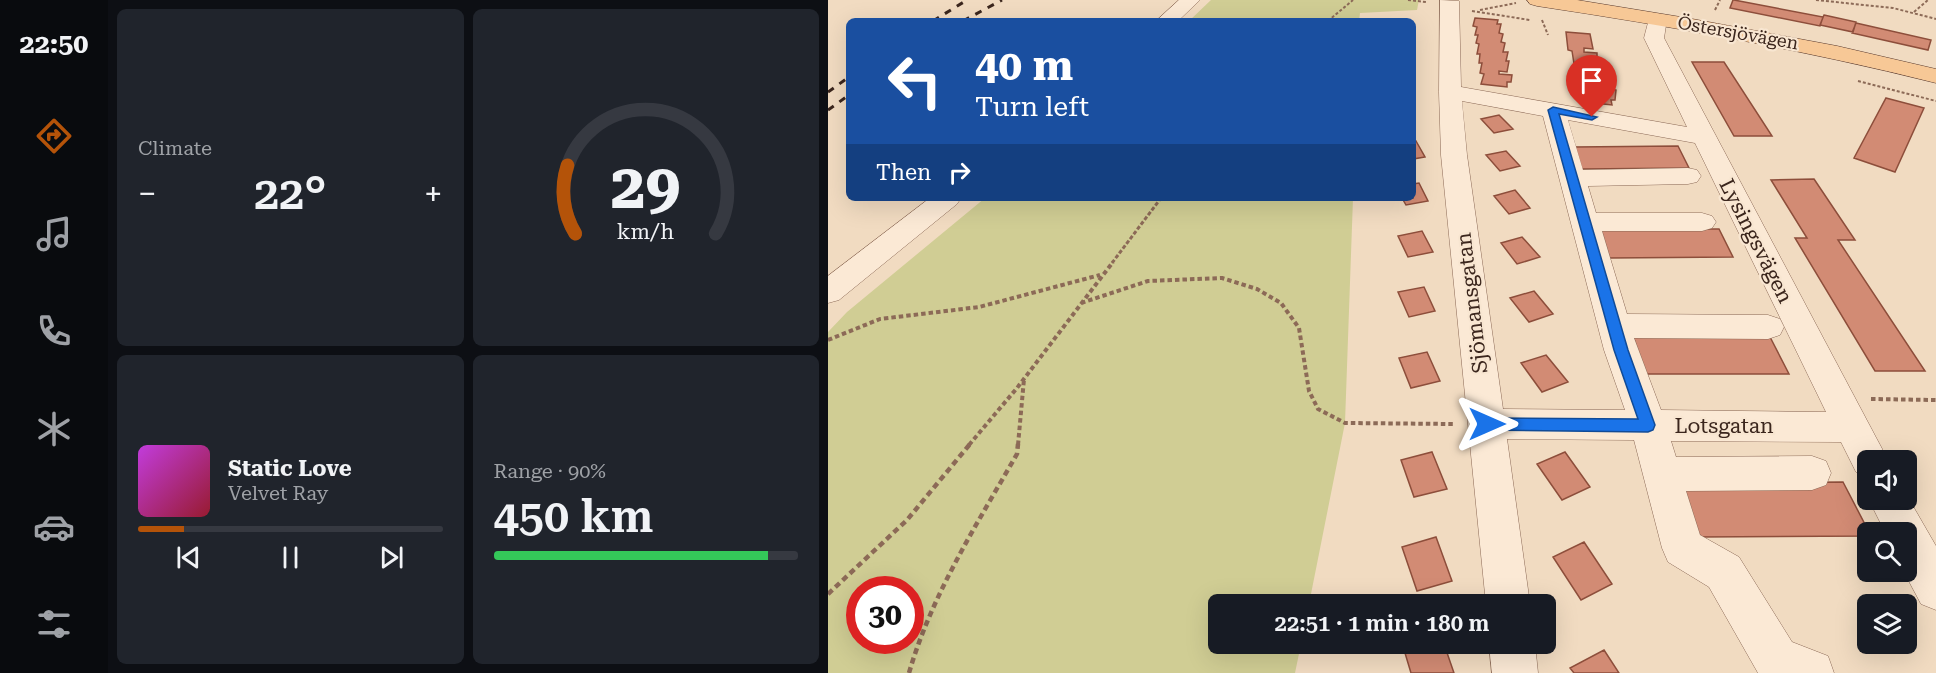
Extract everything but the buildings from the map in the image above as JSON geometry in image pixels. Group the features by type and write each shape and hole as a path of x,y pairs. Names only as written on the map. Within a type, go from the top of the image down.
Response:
{"main road":[{"name":"Östersjövägen","path":"1537,0 1566,2 1785,41 1936,76"}],"street":[{"path":"1169,18 1190,0"},
{"name":"Sjömansgatan","path":"1449,1 1450,92 1454,155 1507,594"},
{"name":"Lysingsvägen","path":"1657,19 1654,38 1864,450"},
{"path":"1450,92 1703,137"},
{"path":"1553,110 1614,326 1648,425 1683,548 1724,572 1776,659 1811,673"},
{"path":"1592,117 1600,139 1666,142"},
{"path":"1572,178 1688,176"},
{"path":"828,292 943,201"},
{"path":"1585,222 1702,222"},
{"path":"1614,326 1768,327"},
{"name":"Lotsgatan","path":"1487,424 1648,425 1844,413"},
{"path":"1661,474 1812,473"},
{"path":"1895,510 1936,590"},
{"path":"1513,654 1515,673"}],"path":[{"path":"1332,18 1353,0"},
{"path":"1518,0 1510,5 1474,11 1531,20"},
{"path":"1816,0 1914,12 1936,20"},
{"path":"1914,12 1928,0"},
{"path":"1543,21 1554,23"},
{"path":"1857,81 1936,101"},
{"path":"828,594 907,520 1024,378 1159,201"},
{"path":"828,340 879,319 979,307 1102,275"},
{"path":"1080,303 1148,282 1222,278 1257,289 1281,303 1299,328 1309,392 1318,409 1345,423 1487,424"},
{"path":"909,673 918,642 1017,454 1024,378"},
{"path":"1844,413 1936,400"}],"shaded area":[{"path":"1211,0 1419,0 1417,10 1360,13 1359,18 1192,18"},
{"path":"981,201 1353,201 1345,423 1311,594 1208,594 1208,654 1299,654 1295,673 828,673 828,332 847,312"}],"railway":[{"path":"938,18 967,0"},
{"path":"969,18 1002,0"},
{"path":"828,92 846,79"},
{"path":"828,110 846,97"}],"route":[{"path":"1487,424 1648,425 1621,350 1553,110 1592,117"}]}
